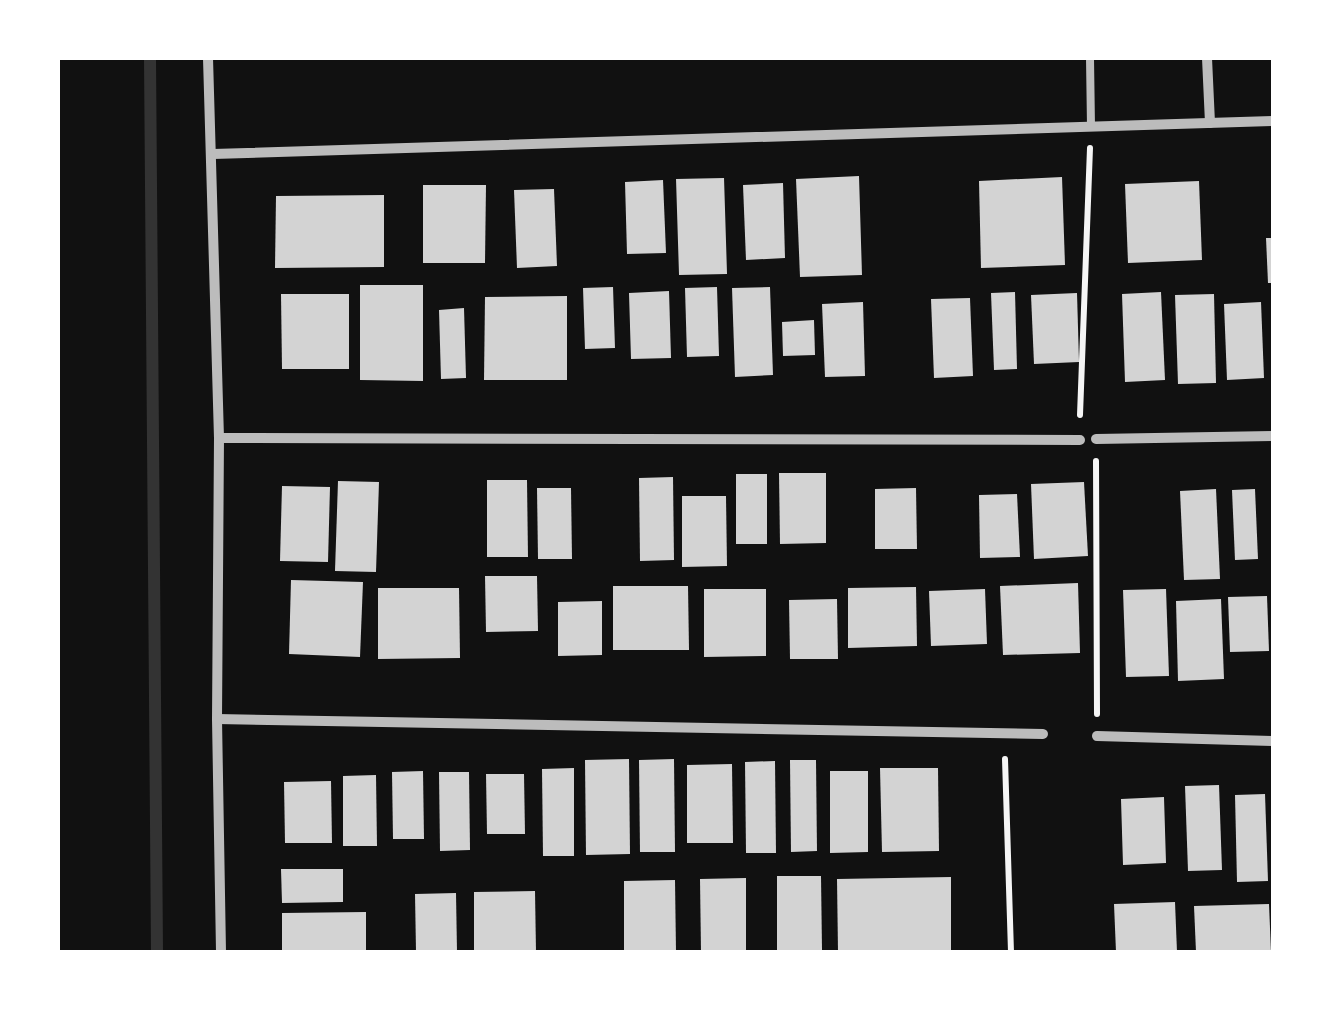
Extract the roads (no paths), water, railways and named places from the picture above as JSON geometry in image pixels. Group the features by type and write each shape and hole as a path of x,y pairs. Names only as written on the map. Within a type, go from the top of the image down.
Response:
{"street":[{"path":"208,58 219,438 216,719 221,952"},
{"path":"1207,58 1210,123"},
{"path":"212,154 1274,121"},
{"path":"1096,439 1274,436"},
{"path":"219,438 1080,440"},
{"path":"216,719 1043,734"},
{"path":"1098,736 1274,741"}],"lane":[{"path":"1090,58 1091,127"}],"waterway":[{"path":"150,58 157,952"}]}
